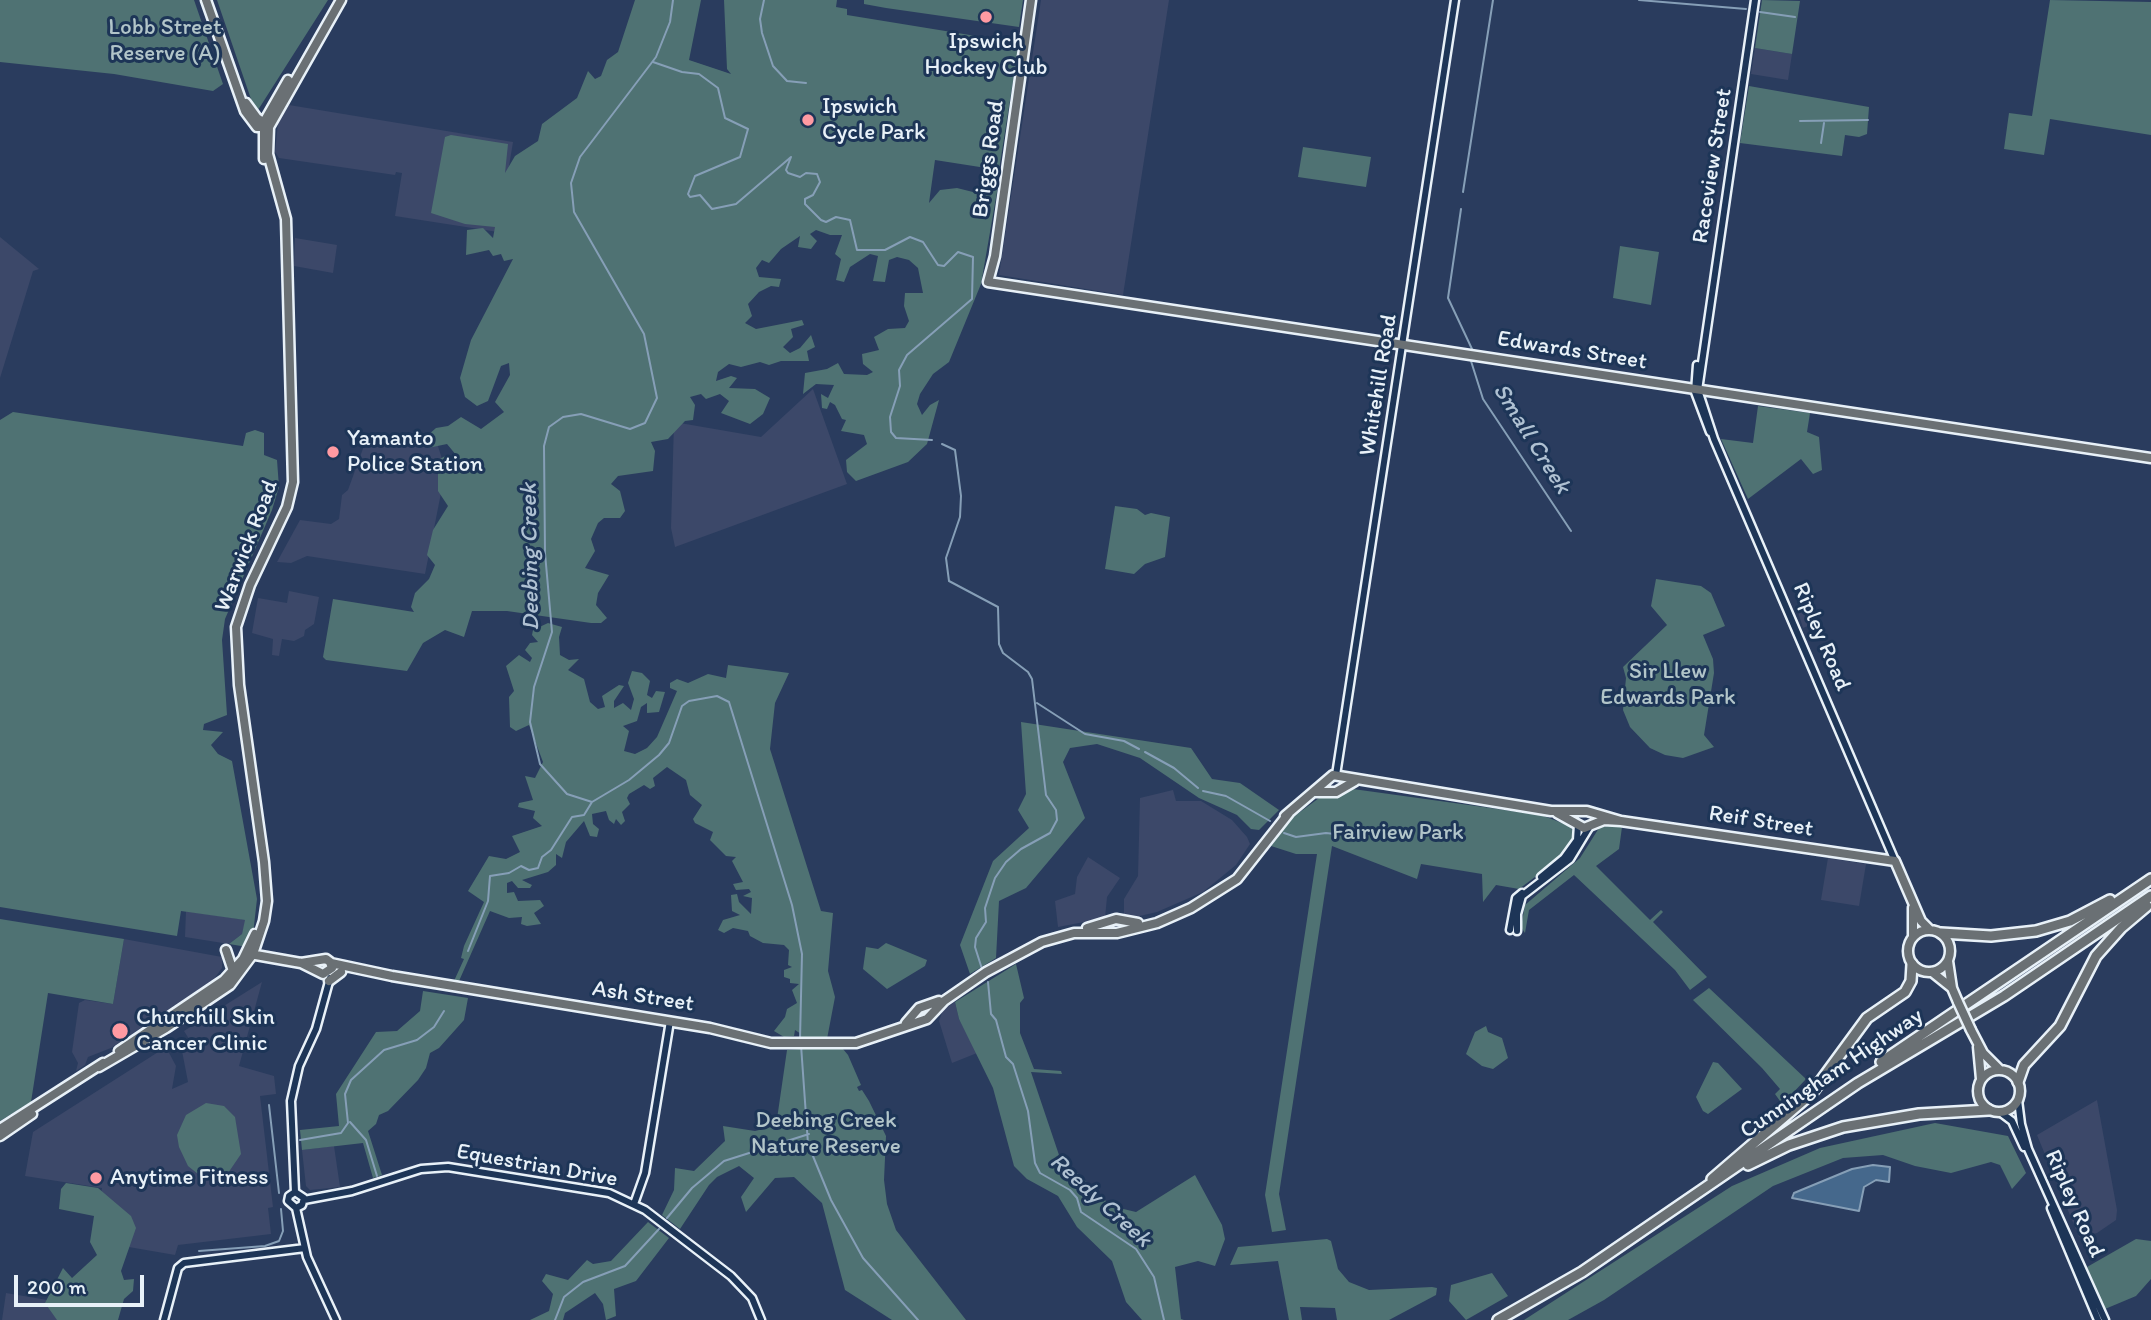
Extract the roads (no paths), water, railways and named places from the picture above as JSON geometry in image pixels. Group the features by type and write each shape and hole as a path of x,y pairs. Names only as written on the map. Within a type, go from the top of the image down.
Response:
{"highway":[{"path":"1941,933 2002,936 2045,929 2087,913 2151,876"},
{"name":"Cunningham Highway","path":"1533,1300 2151,876"},
{"name":"Cunningham Highway","path":"1498,1320 1591,1267 1858,1083 1984,1008 2151,896"},
{"path":"2018,1083 2024,1065 2052,1037 2063,1021 2096,956 2121,928 2151,903"},
{"path":"1712,1179 1812,1093 1867,1018 1905,992 1912,978 1912,964"},
{"path":"1692,1198 1765,1156 1831,1130 1919,1114 1989,1110"}],"main road":[{"path":"206,0 239,88 250,109 265,125"},
{"name":"Warwick Road","path":"99,1067 221,993 240,974 260,935 267,889 239,685 237,638 246,604 286,524 297,492 299,456 292,383 286,260 281,214 268,154 265,125 341,0"},
{"name":"Briggs Road","path":"988,282 995,256 1031,0"},
{"name":"Edwards Street","path":"988,282 2151,458"},
{"path":"1337,776 1340,789"},
{"path":"1327,787 1328,777 1337,776 1551,811 1580,812 1578,824 1551,811"},
{"path":"1042,942 1074,933 1116,932 1157,923 1182,912 1214,895 1239,871 1280,822 1315,792 1327,787 1340,789 1358,780"},
{"name":"Reif Street","path":"1580,812 1621,821 1895,861"},
{"path":"1591,814 1591,825"},
{"name":"Reif Street","path":"1578,824 1621,821"},
{"name":"Warwick Road","path":"0,1129 99,1067 200,998 250,954 261,907 259,831"},
{"name":"Ripley Road","path":"1895,861 1921,920 1930,930"},
{"name":"Ripley Road","path":"1912,899 1913,937"},
{"path":"1042,942 1066,931 1110,922 1144,922 1182,912"},
{"path":"1116,932 1121,921"},
{"path":"1110,922 1116,932"},
{"path":"1952,988 1932,972 1921,970 1912,964 1908,950 1913,937 1930,930 1941,933 1950,945 1948,961 1952,988 1977,1044 1981,1079 1978,1096 1989,1110 2000,1112 2011,1108 2018,1100 2018,1083 2011,1074 2000,1070 1977,1044"},
{"path":"260,935 266,956"},
{"name":"Ash Street","path":"325,971 380,974 670,1021 793,1045 869,1041 899,1029 918,1016 921,1006 929,1011 1003,961 1042,942"},
{"path":"226,950 233,971"},
{"name":"Ash Street","path":"250,954 301,963 325,971 380,974"},
{"path":"1932,972 1948,961"},
{"path":"1981,1079 1989,1072 2000,1070"},
{"name":"Warwick Road","path":"0,1136 68,1087"}],"street":[{"name":"Whitehill Road","path":"1337,776 1455,0"},
{"name":"Raceview Street","path":"1696,389 1755,0"},
{"name":"Ripley Road","path":"1696,389 1714,439 1895,861"},
{"path":"1696,389 1702,416 1714,439"},
{"path":"1703,404 1720,393"},
{"path":"1578,824 1577,839 1564,858 1516,898 1514,930 1522,896 1570,859 1591,825"},
{"path":"295,1192 291,1134 292,1090 299,1066 316,1029 325,991 325,971"},
{"path":"634,1204 645,1173 670,1021"},
{"name":"Ripley Road","path":"2018,1100 2028,1149 2105,1320"},
{"name":"Ripley Road","path":"2000,1112 2012,1121 2098,1320"},
{"name":"Equestrian Drive","path":"304,1200 352,1191 421,1169 448,1167 596,1190 634,1204 745,1288 761,1320"},
{"path":"296,1208 304,1200 301,1193 295,1192 289,1196 288,1201 296,1208 305,1248 336,1320"},
{"path":"164,1320 178,1268 184,1263 305,1248"}],"waterway":[{"name":"Deebing Creek","path":"673,0 670,22 656,57 580,157 571,183 574,212 644,334 657,398 645,423 630,429 581,414 563,417 549,427 544,446 545,553 552,632 534,687 530,722 540,764 567,794 592,802 629,780 659,755 669,743 682,706 689,701 717,696 729,702 792,905 802,954 800,1039"},
{"path":"764,0 760,19 773,66 787,81 806,83"},
{"name":"Small Creek","path":"1463,192 1493,0"},
{"path":"1639,0 1746,9"},
{"path":"1760,12 1795,17"},
{"name":"Reedy Creek","path":"653,62 682,72 699,74 718,88 725,118 748,129 740,157 695,176 688,194 690,197 700,195 712,209 736,204 791,157 786,170 788,173 800,177 806,173 817,174 820,182 813,195 805,199 805,204 826,222 836,217 850,220 857,250 885,250 910,237 923,242 938,265 944,266 958,252 973,257 972,299 907,355 899,370 900,386 890,417 891,432 896,438 932,440"},
{"path":"1800,121 1868,120"},
{"path":"1821,143 1824,123"},
{"name":"Small Creek","path":"1461,209 1448,298 1472,349"},
{"name":"Small Creek","path":"1471,361 1483,399 1571,531"},
{"name":"Reedy Creek","path":"942,444 955,450 961,496 960,517 946,558 949,581 998,607 999,644 1003,653 1028,672 1032,679 1046,795 1056,810 1057,820 1050,833 1021,849 1006,862 995,878 985,908 986,922 976,938 975,947 982,969"},
{"path":"1037,703 1085,734 1124,741 1139,749"},
{"path":"1145,752 1174,768 1198,788"},
{"path":"1203,791 1226,796 1270,821"},
{"path":"468,951 488,901 490,876 509,873 521,866 529,870 538,868 542,857 551,850 572,817 584,815 592,802"},
{"path":"1284,833 1296,837 1326,833 1352,836"},
{"name":"Reedy Creek","path":"988,982 991,1014 996,1020 1006,1057 1013,1064 1028,1111 1035,1163 1040,1173 1070,1190 1077,1198 1081,1212 1136,1249 1154,1277 1164,1320"},
{"path":"300,1140 341,1133 348,1123 345,1094 351,1080 384,1050 417,1040 434,1027 444,1011"},
{"name":"Deebing Creek","path":"801,1045 808,1144 831,1200 863,1258 918,1320"},
{"path":"269,1105 279,1193"},
{"path":"350,1122 366,1140 377,1176"},
{"path":"667,1218 692,1188 724,1161 809,1134"},
{"path":"199,1251 265,1246 279,1241 283,1231 281,1209"},
{"path":"555,1320 564,1297 583,1282 625,1266 659,1229"}],"place":[{"name":"Ipswich Hockey Club","path":"986,17"},
{"name":"Ipswich Cycle Park","path":"808,120"},
{"name":"Yamanto Police Station","path":"333,452"},
{"name":"Churchill Skin Cancer Clinic","path":"120,1031"},
{"name":"Anytime Fitness","path":"96,1178"}],"park label":[{"name":"Lobb Street Reserve (A)","path":"165,41"},
{"name":"Sir Llew Edwards Park","path":"1668,685"},
{"name":"Fairview Park","path":"1398,833"},
{"name":"Deebing Creek Nature Reserve","path":"826,1134"}]}
